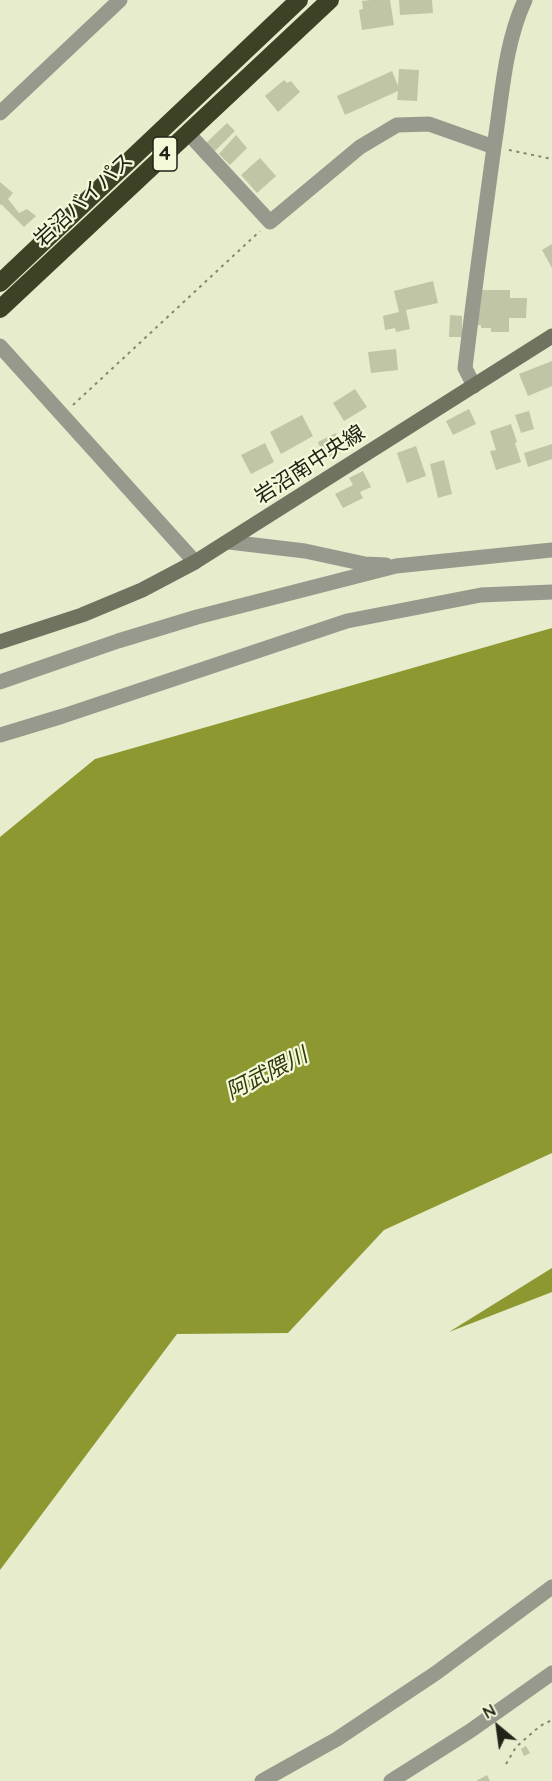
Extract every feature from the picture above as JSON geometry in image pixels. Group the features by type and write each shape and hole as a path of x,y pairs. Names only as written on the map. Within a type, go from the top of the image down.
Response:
{"highway":[{"name":"岩沼バイパス","path":"0,283 299,0"},
{"name":"岩沼バイパス","path":"0,309 330,0"}],"street":[{"path":"0,113 120,0"},
{"path":"474,386 465,368 494,147 506,65 519,13 525,0"},
{"path":"188,133 270,222 360,147 397,125 429,124 494,147"},
{"name":"岩沼南中央線","path":"0,642 82,615 142,590 195,562 552,336"},
{"path":"0,346 195,562"},
{"path":"229,542 305,551 365,564 396,566"},
{"path":"0,682 118,641 197,617 396,566 552,550"},
{"path":"0,735 347,621 481,595 552,592"},
{"path":"262,1781 337,1739 436,1673 552,1587"},
{"path":"392,1781 470,1731 552,1673"}],"path":[{"path":"494,147 552,159"},
{"path":"62,415 270,222"},
{"path":"506,1764 516,1747 540,1726 552,1720"}],"water":[{"name":"阿武隈川","path":"552,628 552,1153 384,1230 288,1333 177,1334 0,1570 0,837 95,759"},
{"path":"552,1268 552,1292 449,1332"}],"building":[{"path":"390,0 394,25 362,30 359,10 363,9 362,1"},
{"path":"399,0 432,0 433,13 400,15"},
{"path":"399,69 419,70 417,101 397,100 398,91 345,115 337,96 392,71 398,86"},
{"path":"284,80 287,83 291,81 300,92 278,112 265,96"},
{"path":"227,123 235,131 214,152 205,144"},
{"path":"236,135 247,148 230,165 219,154"},
{"path":"260,158 276,176 257,193 241,175"},
{"path":"0,182 13,193 8,199 19,213 27,209 36,216 24,227 1,204 0,206"},
{"path":"552,244 552,268 542,250"},
{"path":"433,281 438,303 406,310 410,329 396,332 395,328 385,330 383,316 399,312 394,291"},
{"path":"476,290 510,290 510,298 527,298 526,318 509,318 509,332 491,332 491,328 481,328 481,325 478,325"},
{"path":"450,315 462,316 462,337 449,337"},
{"path":"396,349 398,370 371,373 368,352"},
{"path":"552,361 552,386 528,396 519,374"},
{"path":"355,389 367,407 344,421 333,403"},
{"path":"469,409 476,424 453,435 446,421"},
{"path":"529,411 534,429 521,433 515,415"},
{"path":"302,415 313,436 281,454 270,432"},
{"path":"511,424 521,462 496,470 490,451 496,450 490,431"},
{"path":"336,433 344,451 325,459 318,442"},
{"path":"265,443 274,462 251,474 241,455"},
{"path":"552,444 552,459 528,467 524,453"},
{"path":"416,446 426,476 407,483 397,453"},
{"path":"444,460 452,494 438,498 430,464"},
{"path":"363,471 371,487 360,492 363,498 343,508 335,494 353,485 349,478"},
{"path":"526,1746 530,1753 524,1756 521,1749"},
{"path":"487,1775 490,1781 476,1781"}]}
